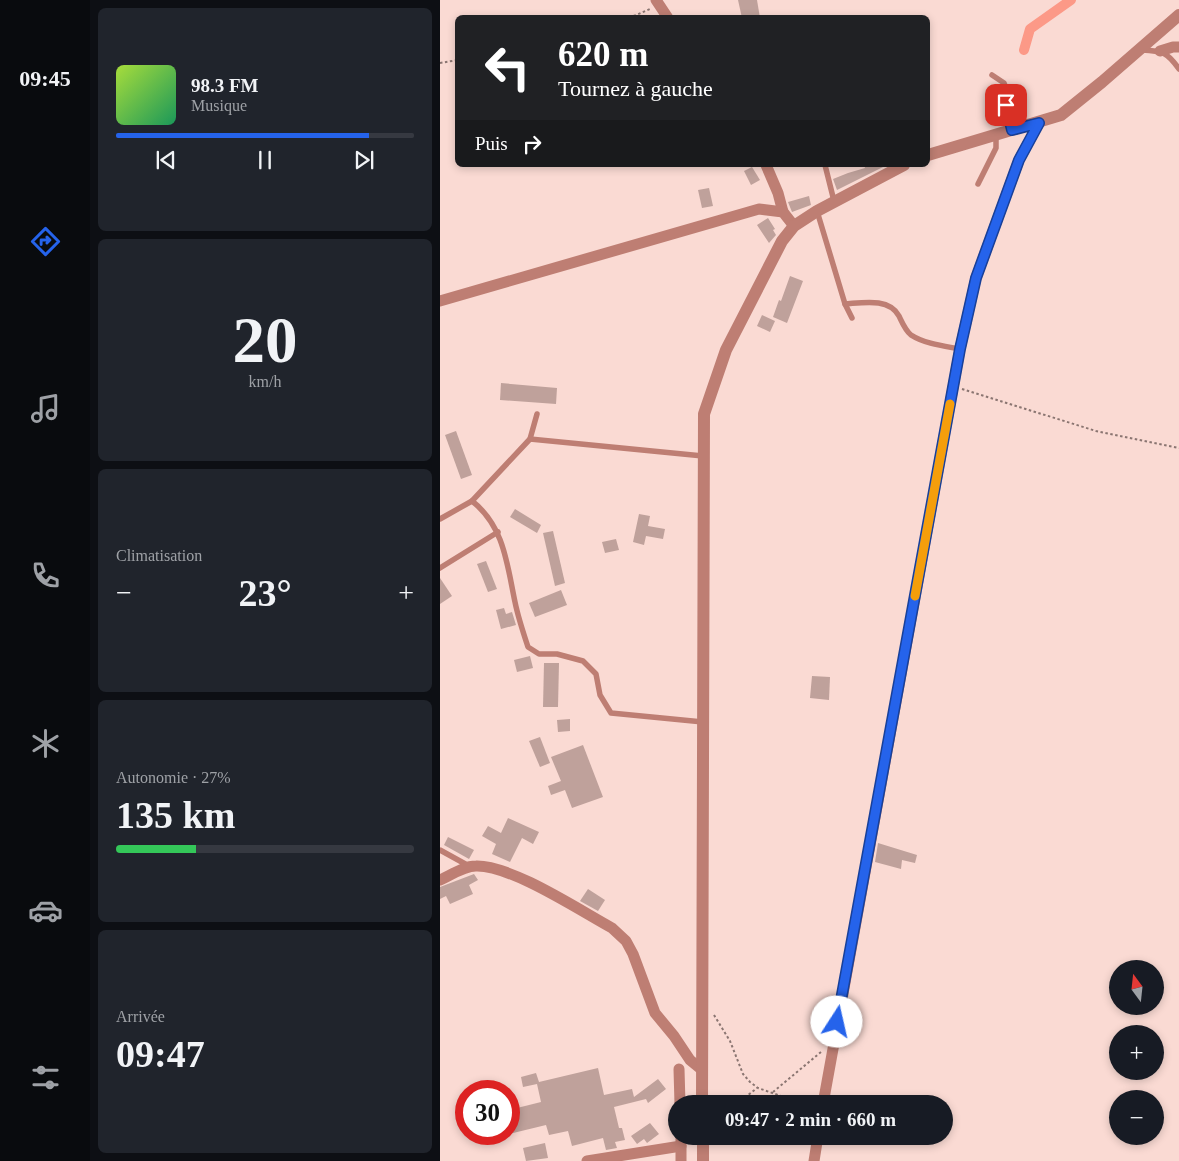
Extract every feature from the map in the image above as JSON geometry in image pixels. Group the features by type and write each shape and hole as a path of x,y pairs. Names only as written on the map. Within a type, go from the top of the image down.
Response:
{"street":[{"path":"660,2 666,15"},
{"path":"930,154 1061,115 1140,50 1179,14"},
{"path":"1160,51 1179,47"},
{"path":"825,1095 960,349 976,278 1019,160 1039,123"},
{"path":"767,167 781,203 794,226"},
{"path":"702,1095 704,414 726,350 782,241 794,226 817,211 900,167"},
{"path":"440,301 781,203"},
{"path":"440,880 469,866 511,873 612,928 626,941 633,954 655,1013 674,1036 690,1060 701,1069"},
{"path":"679,1069 680,1095"},
{"path":"587,1161 668,1144"},
{"path":"681,1145 681,1161"},
{"path":"704,1145 704,1161"},
{"path":"814,1161 817,1145"}],"lane":[{"path":"1140,50 1160,51 1170,57 1179,70"},
{"path":"992,75 1004,84 1006,88 1006,105 1012,130"},
{"path":"978,184 996,148 996,135"},
{"path":"825,167 834,201"},
{"path":"817,211 845,304 852,318"},
{"path":"845,304 875,302 890,306 898,313 903,325 911,335 935,344 960,349"},
{"path":"440,519 472,501 530,438 537,414"},
{"path":"530,438 703,456"},
{"path":"472,501 486,511 498,532 507,560 516,604 528,647 539,654 557,654 583,661 596,674 600,695 611,713 703,722"},
{"path":"440,568 498,532"},
{"path":"440,850 469,866"}],"path":[{"path":"635,15 660,2"},
{"path":"440,62 455,60"},
{"path":"953,386 1096,431 1179,448"},
{"path":"702,1012 714,1015 730,1041 743,1074 758,1088 781,1095"},
{"path":"773,1092 834,1042"},
{"path":"749,1095 758,1088"}],"building":[{"path":"738,0 757,0 760,15 741,15"},
{"path":"752,167 760,180 751,185 744,171"},
{"path":"883,167 837,190 833,179 865,168"},
{"path":"709,188 713,206 702,208 698,190"},
{"path":"809,196 811,205 792,212 788,202"},
{"path":"768,218 775,229 773,230 776,235 769,243 757,225"},
{"path":"790,276 803,281 787,323 773,317"},
{"path":"762,315 775,321 770,332 757,326"},
{"path":"501,383 557,388 556,404 500,400"},
{"path":"456,431 472,475 461,479 445,435"},
{"path":"515,509 541,525 537,533 510,517"},
{"path":"639,514 650,516 648,526 665,529 663,539 646,536 644,545 633,542"},
{"path":"553,531 565,583 555,586 543,533"},
{"path":"616,539 619,550 605,553 602,542"},
{"path":"486,561 497,589 488,592 477,564"},
{"path":"440,578 452,596 440,604"},
{"path":"561,590 567,605 535,617 529,603"},
{"path":"504,608 506,614 512,612 516,625 501,629 496,610"},
{"path":"530,656 533,668 517,672 514,660"},
{"path":"544,663 559,663 558,707 543,707"},
{"path":"812,676 830,677 829,700 810,698"},
{"path":"570,719 570,731 558,732 557,720"},
{"path":"540,737 550,763 540,767 529,741"},
{"path":"583,745 603,797 572,808 565,790 551,795 548,786 561,781 551,757"},
{"path":"508,818 539,832 533,844 522,838 510,862 492,854 496,844 482,836 488,826 501,833"},
{"path":"448,837 474,850 469,859 444,845"},
{"path":"878,843 917,855 915,863 902,860 901,869 875,862"},
{"path":"474,874 478,880 469,885 473,894 450,904 446,896 440,899 440,887"},
{"path":"588,889 605,900 598,911 580,901"},
{"path":"598,1068 604,1095 632,1089 634,1097 658,1079 666,1089 648,1103 646,1099 614,1107 619,1128 622,1128 625,1140 615,1142 617,1148 606,1150 603,1138 572,1146 568,1131 549,1135 546,1125 520,1131 520,1107 541,1102 537,1084 523,1087 521,1077 536,1073 539,1082"},
{"path":"650,1123 659,1134 647,1143 644,1139 637,1144 631,1136"},
{"path":"545,1143 548,1158 526,1161 523,1148"}],"waterway":[{"path":"1024,50 1030,29 1071,0"}],"slow traffic":[{"path":"915,596 950,404"}],"route":[{"path":"837,1022 960,349 976,278 1019,160 1039,123 1012,130 1006,105"}]}
